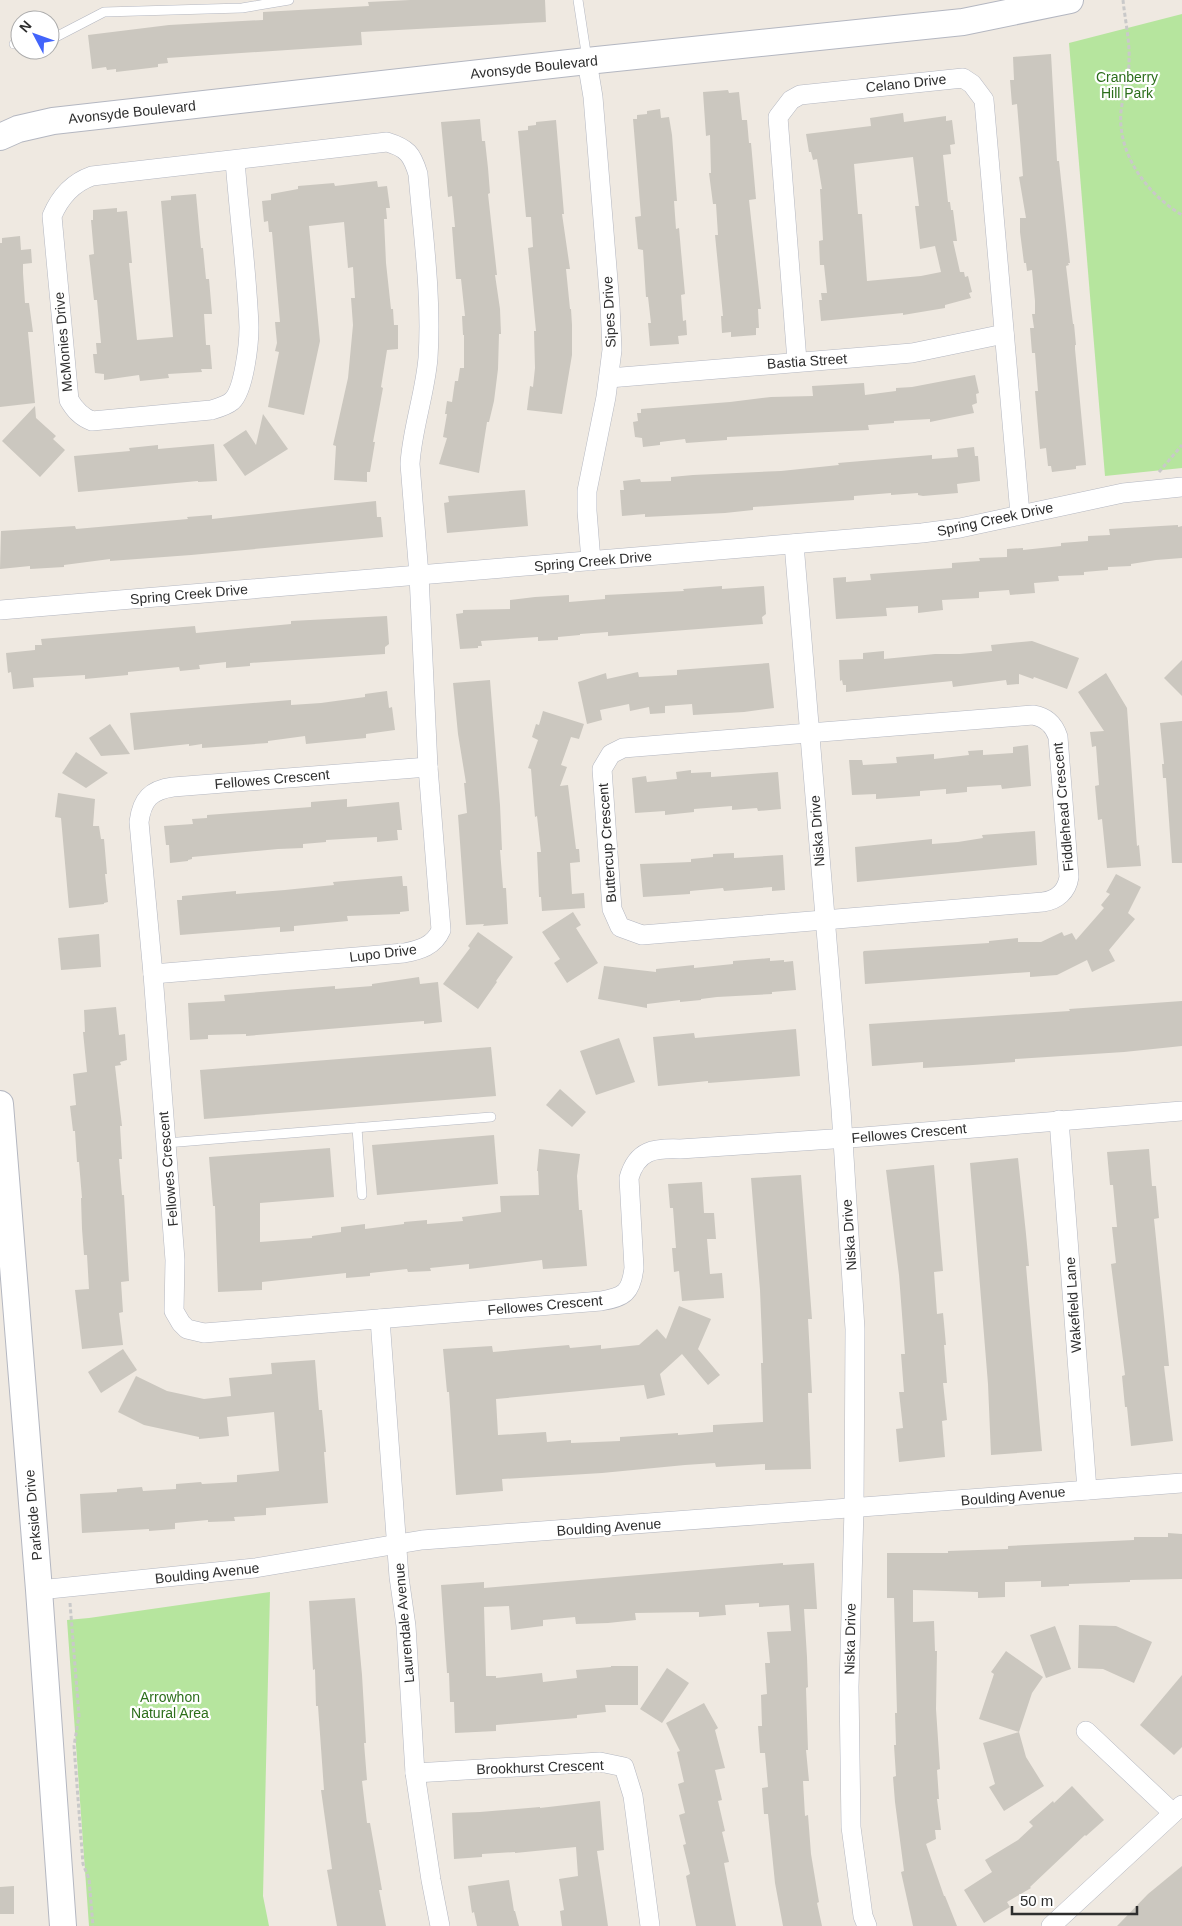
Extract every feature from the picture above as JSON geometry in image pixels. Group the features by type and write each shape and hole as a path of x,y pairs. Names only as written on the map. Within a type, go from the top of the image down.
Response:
{"main road":[{"name":"Avonsyde Boulevard","path":"0,137 18,129 53,121 587,61 964,22 1070,0"},
{"name":"Parkside Drive","path":"0,1104 39,1590 63,1926"}],"street":[{"name":"Sipes Drive","path":"587,61 593,98 612,350 609,378 588,491 587,511 591,561"},
{"name":"Celano Drive","path":"797,361 778,117 791,100 800,95 963,78 972,84 984,100 1020,514"},
{"name":"McMonies Drive","path":"235,160 249,328 246,355 238,391 232,401 223,407 211,410 92,421 84,418 69,400 52,216 57,204 80,180 92,176 387,142 398,145 407,150 414,161 418,174 429,330 424,386 411,447 410,464 419,574"},
{"name":"Bastia Street","path":"609,378 912,353 1004,334"},
{"name":"Spring Creek Drive","path":"0,610 942,531 1123,493 1182,487"},
{"name":"Niska Drive","path":"794,544 842,1138 855,1329 854,1509 849,1687 851,1827 863,1916 867,1926"},
{"name":"Lupo Drive","path":"153,974 404,953 428,946 437,938 441,930 441,923 428,767 419,574"},
{"name":"Fiddlehead Crescent","path":"810,733 1028,715 1041,717 1051,724 1058,737 1069,877 1067,885 1060,895 1048,901 824,920"},
{"name":"Buttercup Crescent","path":"810,733 623,748 611,754 602,769 612,909 620,927 642,935 824,920"},
{"name":"Fellowes Crescent","path":"428,767 160,789 150,796 140,813 139,822 153,974 175,1260 174,1311 187,1329 204,1333 601,1301 618,1298 627,1291 633,1280 629,1178 632,1166 639,1157 648,1152 663,1148 680,1149 842,1138 1182,1111"},
{"name":"Wakefield Lane","path":"1059,1120 1088,1490"},
{"name":"Laurendale Avenue","path":"380,1319 399,1577 406,1626 415,1773 440,1926"},
{"name":"Boulding Avenue","path":"39,1590 255,1568 422,1540 1182,1483"},
{"path":"1051,1926 1178,1809 1086,1731"},
{"name":"Brookhurst Crescent","path":"415,1773 600,1762 624,1767 633,1796 650,1926"}],"lane":[{"path":"60,35 104,12 242,8 289,0"},
{"path":"578,0 587,61"},
{"path":"166,1143 491,1117"},
{"path":"357,1128 362,1195"}],"path":[{"path":"1123,0 1130,62 1121,113 1125,147 1141,179 1166,206 1182,215"},
{"path":"1159,472 1182,445"},
{"path":"69,1587 79,1723 74,1746 83,1864 89,1879 93,1926"}],"green space":[{"name":"Cranberry Hill Park","path":"1182,14 1182,468 1105,476 1069,43"},
{"name":"Arrowhon Natural Area","path":"270,1592 263,1896 269,1926 89,1926 67,1620"}],"building":[{"path":"410,0 545,0 546,22 361,32 362,45 167,58 168,63 158,64 158,67 116,72 116,69 107,70 106,67 92,69 88,35 169,25 263,20 263,12 369,6 368,2"},
{"path":"1051,54 1057,161 1059,161 1070,263 1066,266 1074,324 1086,465 1076,466 1076,469 1052,472 1051,466 1048,466 1046,448 1040,449 1035,391 1038,391 1035,353 1032,353 1030,328 1034,328 1032,314 1035,314 1035,301 1032,270 1027,271 1026,263 1024,263 1020,232 1020,218 1026,218 1019,177 1023,176 1017,104 1012,105 1010,80 1014,80 1013,57"},
{"path":"728,90 729,93 739,92 742,120 747,120 749,143 751,143 756,199 749,200 761,309 758,309 759,328 756,328 756,335 731,337 731,332 722,333 721,316 723,316 715,235 718,235 716,204 713,204 709,173 711,173 710,135 706,136 703,92"},
{"path":"660,109 661,118 669,117 672,135 677,201 674,201 676,229 679,228 685,294 681,295 683,321 686,320 687,335 678,336 679,344 650,346 648,323 651,323 648,297 646,297 643,250 638,249 635,217 641,216 633,119 637,119 637,115 647,114 647,111"},
{"path":"903,113 904,122 946,116 946,121 952,120 955,144 950,145 951,154 943,155 948,202 950,202 951,210 953,210 957,241 953,241 960,272 964,272 965,277 968,276 972,292 969,293 971,298 945,305 945,308 903,315 903,313 821,321 819,300 822,300 821,293 827,293 824,265 820,265 819,241 823,240 820,189 822,189 817,159 813,160 811,152 809,152 806,134 871,126 870,118","holes":["913,157 919,206 915,206 920,249 935,246 941,272 921,276 867,281 862,214 858,214 854,164"]},
{"path":"480,119 482,141 485,141 488,168 490,193 488,194 501,334 499,334 498,369 494,401 489,422 487,422 479,473 439,464 447,438 443,437 447,401 452,402 455,381 458,381 460,368 464,368 462,316 465,316 461,279 456,279 452,227 455,227 452,196 448,197 441,122"},
{"path":"556,120 564,214 562,214 570,269 566,269 572,325 572,355 562,414 527,410 530,386 533,387 535,368 534,331 536,331 528,248 533,247 531,217 526,217 518,131 528,130 528,126 536,125 536,122"},
{"path":"377,181 378,187 387,186 390,208 386,208 387,219 384,219 386,263 394,325 398,325 398,349 387,350 381,387 383,388 373,442 375,442 370,472 367,472 367,482 334,480 336,446 333,445 348,378 353,325 351,298 355,298 353,267 348,268 344,222 309,226 320,341 304,415 268,407 279,352 275,351 277,343 275,322 280,322 272,232 269,232 268,221 264,222 262,201 271,200 271,194 298,189 298,186 334,183 335,186"},
{"path":"196,194 201,248 203,248 206,279 209,279 212,314 204,314 206,345 210,345 212,369 201,369 202,372 168,374 169,378 140,381 139,375 104,380 104,374 95,373 93,354 97,354 96,343 101,343 97,300 94,300 89,255 94,254 91,220 93,220 93,210 117,208 117,212 127,211 132,263 129,263 137,340 173,337 161,201 171,200 171,196"},
{"path":"20,236 21,250 31,249 32,263 23,264 23,273 25,303 29,303 33,332 28,332 35,403 0,407 0,243 2,243 2,238"},
{"path":"975,375 979,393 976,394 977,403 972,405 974,413 930,422 930,419 894,421 894,423 868,425 869,430 727,437 727,440 686,443 685,439 660,442 660,445 643,447 642,438 635,437 633,422 638,421 637,413 641,413 641,409 771,397 813,396 812,386 864,383 865,395 896,391 896,388 912,387"},
{"path":"35,406 36,418 56,436 53,439 65,450 40,477 2,441"},
{"path":"263,414 288,449 245,476 223,445 246,430 256,445"},
{"path":"214,444 217,481 78,492 74,456 130,451 129,448 158,445 158,449"},
{"path":"974,447 975,456 978,456 980,481 957,484 958,493 923,496 918,495 918,493 891,495 891,493 854,496 854,500 753,507 753,510 725,513 645,517 645,514 622,516 620,490 624,490 623,481 640,479 641,482 671,481 671,477 781,471 839,465 838,463 932,455 932,459 958,457 957,449"},
{"path":"525,490 528,526 447,533 444,503 449,502 448,496"},
{"path":"376,501 377,517 381,517 383,537 191,555 110,561 110,559 64,565 64,567 30,569 30,566 0,569 1,531 75,526 76,529 188,519 187,517 212,515 212,519"},
{"path":"1178,525 1178,527 1182,526 1182,558 1156,560 1131,564 1131,566 1108,567 1108,570 1084,572 1084,575 1058,576 1059,581 1034,583 1035,593 1010,595 1009,590 979,592 979,598 942,600 943,610 918,613 918,606 886,608 887,616 836,619 833,578 846,577 846,582 871,580 870,574 952,568 952,563 980,561 979,558 1007,557 1007,549 1023,548 1023,550 1061,546 1061,543 1088,541 1088,536 1110,535 1109,529"},
{"path":"722,586 722,589 764,586 766,614 762,617 763,624 608,636 608,632 580,634 558,637 558,640 538,641 538,637 481,641 482,646 478,646 478,648 460,649 456,614 463,613 463,610 510,609 510,600 535,597 569,595 569,602 605,599 605,595 684,591 683,589"},
{"path":"387,616 389,644 385,647 385,654 250,663 250,666 226,668 226,662 199,665 200,669 180,671 179,667 85,679 85,675 33,678 34,687 13,689 11,672 8,673 6,653 35,650 35,645 42,645 41,639 195,626 196,633 291,624 291,621"},
{"path":"1032,641 1079,658 1067,689 1034,677 1033,679 1019,674 1019,684 1007,685 1006,680 953,687 952,681 846,692 846,685 843,685 842,680 840,681 839,660 863,659 863,653 884,651 884,659 935,654 960,654 992,651 991,645"},
{"path":"1182,660 1182,696 1164,678"},
{"path":"769,663 774,708 693,715 692,704 665,706 665,713 650,714 649,707 630,711 629,704 600,710 602,720 587,724 578,682 606,673 607,679 638,672 639,677 677,675 677,670"},
{"path":"1106,673 1127,708 1137,846 1139,845 1141,866 1107,868 1102,819 1098,820 1095,786 1099,785 1096,746 1092,747 1090,732 1104,731 1078,692"},
{"path":"490,680 500,805 502,850 500,850 503,888 506,888 508,924 466,925 458,815 467,813 464,783 466,783 458,734 453,683"},
{"path":"387,691 389,708 392,707 395,730 366,734 366,738 306,744 305,736 268,741 268,743 202,748 202,744 189,746 189,744 134,750 130,713 291,700 291,705 321,703 365,697 365,694"},
{"path":"543,711 584,724 579,739 571,737 561,765 567,767 560,786 568,785 576,849 579,849 580,862 570,863 572,894 584,893 585,908 542,911 541,897 539,897 537,852 541,852 537,816 535,817 531,769 528,768 538,740 532,737 536,724 539,725"},
{"path":"1182,721 1182,863 1172,863 1166,778 1163,778 1162,764 1164,764 1160,723"},
{"path":"110,724 130,754 101,756 89,738"},
{"path":"1028,745 1031,786 1002,789 1001,785 967,787 967,792 946,794 946,789 920,791 920,796 876,799 876,794 852,795 849,760 862,760 863,765 897,763 896,757 934,754 934,759 969,755 968,751 983,750 983,755 1013,753 1013,747"},
{"path":"76,752 108,773 86,788 62,773"},
{"path":"691,770 691,773 711,772 711,777 778,772 781,809 758,811 757,808 732,810 732,806 694,809 694,812 665,815 665,811 635,813 632,778 646,776 647,782 677,779 676,772"},
{"path":"58,793 95,799 93,826 99,826 101,839 104,839 107,874 105,874 108,902 104,904 69,908 61,818 55,817"},
{"path":"347,799 347,807 399,802 402,830 397,830 398,840 377,842 377,837 326,840 326,842 303,844 303,848 192,857 188,861 170,863 169,845 166,845 164,826 193,824 192,819 207,818 207,815 311,807 311,802"},
{"path":"1035,831 1037,865 857,882 855,847 932,839 932,844 958,842 983,838 982,835"},
{"path":"734,853 734,858 783,855 785,890 772,891 772,887 724,891 723,888 690,891 690,894 643,897 640,864 691,862 691,859 713,857 713,854"},
{"path":"1116,874 1141,887 1128,913 1135,919 1109,950 1115,961 1092,972 1087,960 1057,975 1030,977 1030,972 865,984 864,951 989,943 989,941 1018,938 1018,942 1041,942 1062,932 1064,936 1072,933 1076,940 1104,908 1101,905 1110,894 1106,892"},
{"path":"402,876 403,886 407,886 409,911 400,912 400,914 347,916 348,921 294,926 294,931 280,932 280,927 180,935 177,900 182,900 182,896 236,891 236,894 285,890 334,885 333,882"},
{"path":"573,912 581,925 576,928 598,963 567,983 554,963 560,959 542,932"},
{"path":"478,932 513,957 478,1009 443,984 470,948 468,946"},
{"path":"99,934 101,967 61,970 58,938"},
{"path":"770,958 770,961 793,961 796,990 772,992 772,994 717,997 680,1002 680,1000 647,1004 647,1008 598,999 604,966 656,972 656,969 694,965 694,968 733,964 733,961"},
{"path":"419,977 420,984 438,982 442,1022 424,1024 424,1021 246,1036 246,1034 208,1035 208,1039 190,1040 188,1003 225,1001 224,995 335,986 335,989 372,986 372,984"},
{"path":"1182,1001 1182,1046 1015,1059 1015,1062 973,1065 923,1068 923,1062 872,1066 869,1024 1070,1011 1069,1009"},
{"path":"116,1007 119,1035 125,1034 127,1060 120,1062 121,1065 115,1066 122,1126 120,1126 122,1159 119,1159 122,1195 124,1195 129,1281 121,1282 123,1312 119,1313 123,1345 82,1349 75,1290 89,1289 87,1255 84,1255 79,1162 77,1162 75,1131 73,1131 70,1106 76,1105 73,1074 87,1072 83,1032 85,1032 84,1010"},
{"path":"796,1029 800,1076 658,1086 653,1037 694,1033 695,1038"},
{"path":"619,1038 635,1082 596,1095 580,1051"},
{"path":"491,1047 496,1096 204,1119 200,1070"},
{"path":"560,1089 586,1112 572,1127 546,1105"},
{"path":"494,1135 498,1184 377,1195 372,1145"},
{"path":"330,1148 334,1197 260,1203 260,1242 312,1238 312,1236 341,1232 341,1227 365,1224 365,1229 427,1220 427,1224 463,1221 462,1217 501,1212 500,1196 539,1195 537,1171 539,1149 580,1154 577,1176 579,1210 582,1210 587,1266 543,1269 542,1260 469,1269 469,1264 430,1268 431,1271 408,1272 407,1269 370,1273 370,1276 346,1278 346,1273 262,1282 262,1290 218,1292 215,1206 213,1206 209,1157"},
{"path":"1149,1149 1152,1186 1156,1186 1159,1218 1154,1219 1169,1366 1164,1366 1173,1441 1131,1446 1122,1376 1125,1375 1111,1264 1116,1263 1112,1227 1117,1227 1113,1185 1110,1185 1107,1152"},
{"path":"1018,1158 1029,1266 1026,1266 1042,1451 991,1455 988,1384 970,1163"},
{"path":"934,1165 943,1271 934,1272 937,1314 943,1313 946,1345 944,1345 947,1383 943,1383 947,1420 942,1421 945,1457 899,1462 896,1429 903,1428 899,1392 904,1392 901,1354 905,1354 899,1275 886,1170"},
{"path":"801,1175 812,1319 808,1319 812,1393 808,1393 811,1469 765,1470 765,1464 716,1467 715,1463 685,1465 602,1473 502,1479 503,1491 456,1495 449,1392 447,1392 443,1349 492,1346 493,1352 569,1345 570,1348 601,1345 601,1349 639,1345 657,1329 666,1339 679,1306 711,1319 698,1349 720,1375 708,1385 682,1354 660,1374 665,1395 647,1399 644,1385 496,1399 498,1435 546,1432 547,1442 571,1440 571,1443 620,1441 620,1437 713,1432 713,1425 763,1422 760,1290 751,1178"},
{"path":"702,1182 704,1213 714,1213 716,1239 707,1239 710,1274 722,1273 724,1298 682,1301 679,1271 674,1272 672,1248 676,1248 673,1208 670,1208 668,1184"},
{"path":"123,1349 137,1370 101,1393 88,1372"},
{"path":"315,1360 319,1410 322,1410 326,1452 324,1452 328,1503 266,1508 266,1515 234,1517 235,1521 208,1522 208,1520 175,1523 175,1529 82,1533 80,1494 117,1492 117,1489 142,1487 143,1491 176,1489 176,1484 201,1482 202,1484 237,1482 237,1475 279,1471 274,1412 227,1417 229,1436 199,1439 199,1437 144,1425 118,1412 136,1376 167,1391 204,1399 231,1396 229,1378 272,1374 271,1363"},
{"path":"1168,1533 1182,1534 1182,1579 1130,1580 1130,1582 1041,1587 1041,1581 1005,1582 1005,1597 978,1598 978,1592 913,1590 913,1622 934,1621 935,1651 937,1651 936,1709 940,1769 937,1770 939,1799 937,1799 941,1830 935,1830 936,1839 926,1844 944,1896 957,1926 913,1926 901,1872 904,1871 893,1777 896,1776 894,1745 896,1745 895,1713 897,1713 894,1598 887,1598 887,1553 948,1553 948,1551 1008,1549 1008,1546 1134,1540 1134,1537 1168,1537"},
{"path":"783,1563 783,1565 814,1563 817,1609 804,1609 808,1687 806,1688 808,1750 806,1750 809,1781 803,1781 805,1816 808,1815 811,1854 819,1902 817,1903 822,1926 783,1926 775,1883 768,1814 764,1814 762,1788 768,1787 765,1753 760,1753 758,1726 762,1726 761,1695 767,1694 765,1663 770,1663 767,1632 791,1631 789,1605 759,1607 759,1603 725,1605 726,1615 699,1617 699,1612 635,1613 636,1620 608,1623 576,1624 575,1617 543,1620 543,1626 511,1630 509,1606 484,1607 486,1676 496,1676 496,1678 542,1673 543,1682 577,1678 576,1670 611,1666 638,1666 638,1705 605,1705 606,1712 577,1715 577,1718 496,1725 496,1731 455,1733 454,1702 450,1702 449,1673 447,1673 441,1585 484,1582 484,1588"},
{"path":"355,1598 366,1743 364,1743 367,1780 362,1781 367,1823 370,1823 382,1890 379,1890 386,1926 337,1926 327,1870 332,1869 321,1790 324,1790 309,1601"},
{"path":"1079,1625 1116,1626 1152,1642 1134,1683 1103,1669 1078,1668"},
{"path":"1055,1626 1071,1669 1046,1678 1030,1635"},
{"path":"1006,1651 1043,1677 1032,1693 1019,1732 979,1719 994,1674 991,1672"},
{"path":"667,1668 689,1683 662,1723 640,1709"},
{"path":"1182,1675 1182,1747 1174,1755 1140,1725"},
{"path":"704,1703 718,1728 715,1730 725,1768 715,1770 722,1800 718,1801 725,1831 722,1832 729,1862 724,1863 736,1926 696,1926 686,1876 690,1874 683,1845 686,1844 679,1815 685,1813 678,1784 684,1782 677,1752 680,1751 666,1723"},
{"path":"1019,1732 1026,1757 1044,1786 1004,1811 989,1787 995,1784 983,1743"},
{"path":"1072,1786 1104,1820 1085,1835 1031,1888 1007,1902 1010,1907 984,1923 964,1890 992,1872 985,1860 1018,1840 1033,1826 1029,1822"},
{"path":"600,1801 604,1850 597,1851 608,1926 562,1926 560,1911 564,1910 559,1879 578,1876 576,1847 482,1854 482,1857 454,1859 452,1813 540,1808"},
{"path":"1182,1866 1182,1926 1117,1926 1148,1894"},
{"path":"509,1880 514,1911 519,1926 477,1926 474,1912 472,1913 468,1886"},
{"path":"14,1886 14,1914 0,1914 0,1887"}]}
